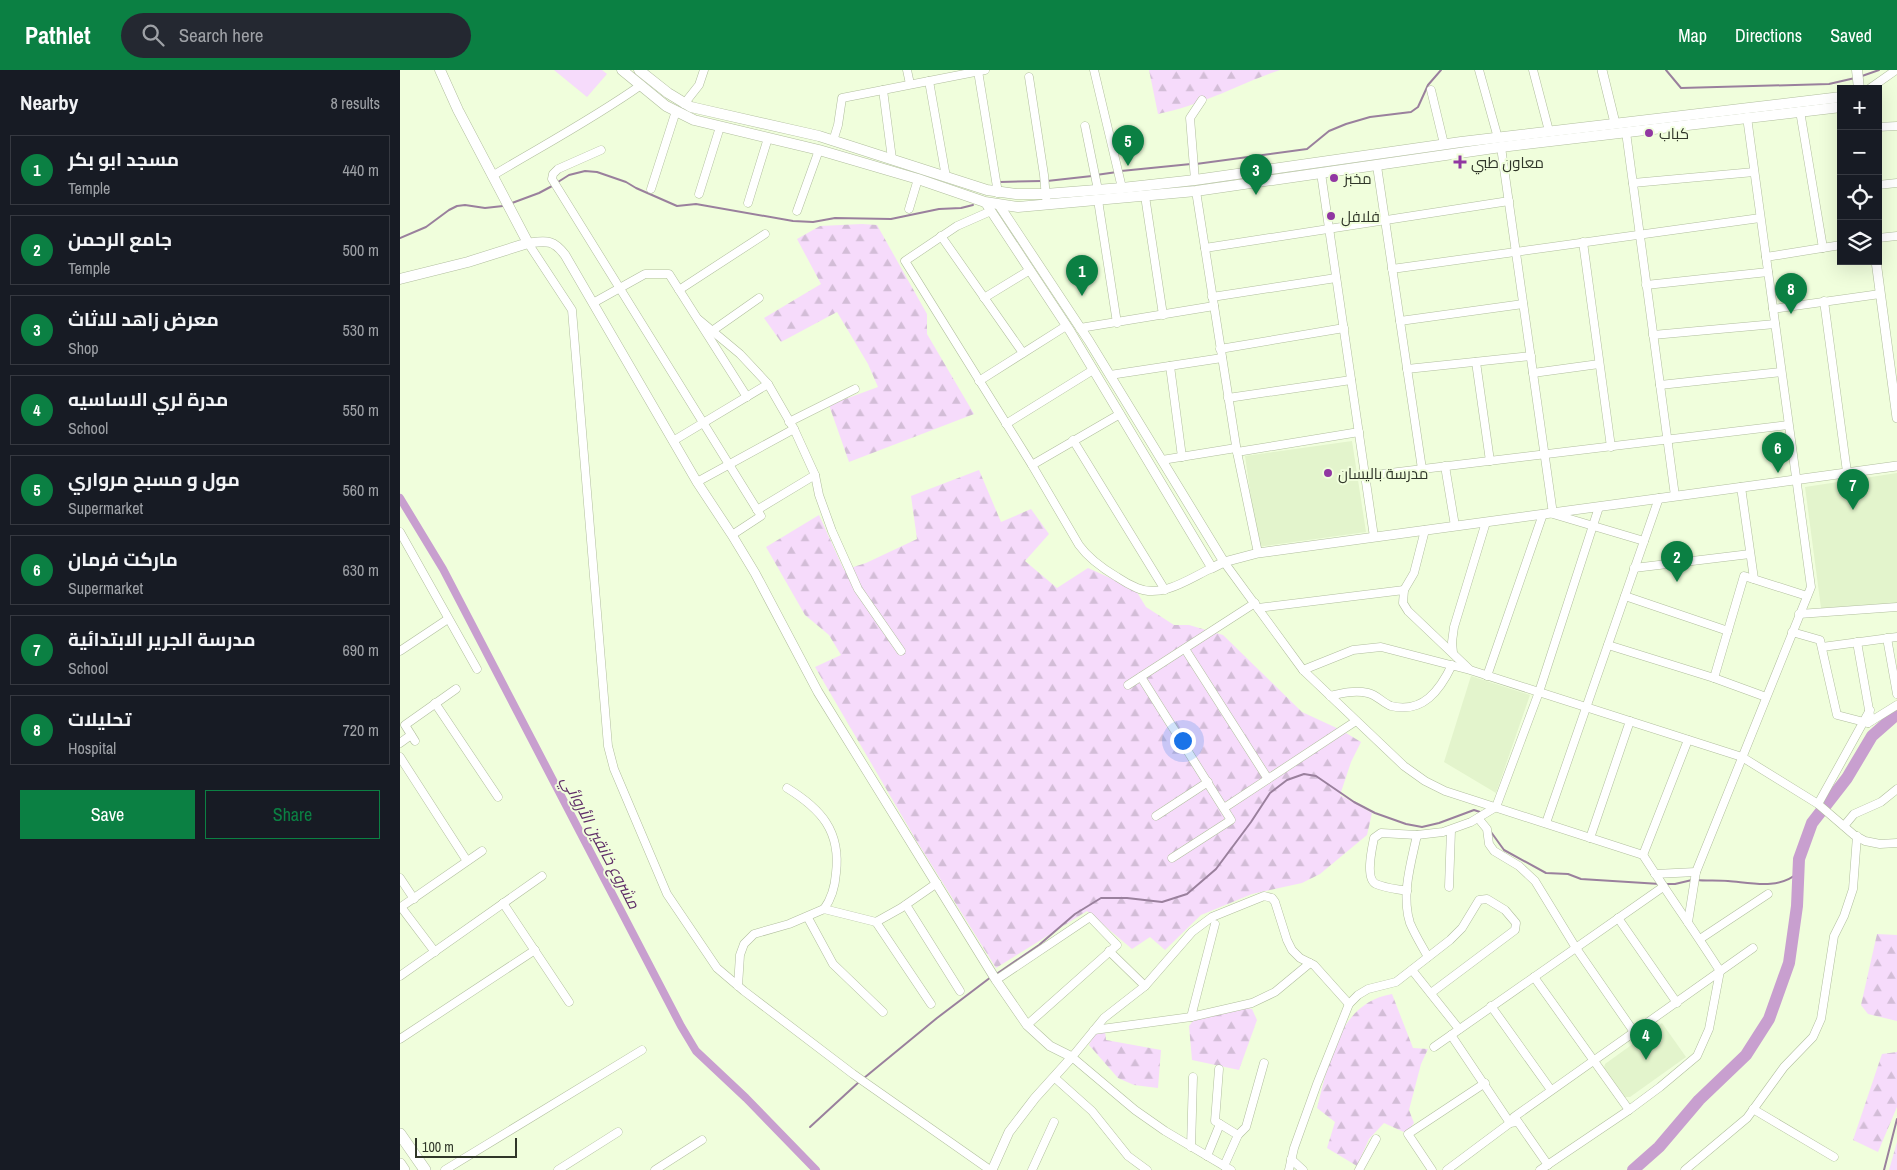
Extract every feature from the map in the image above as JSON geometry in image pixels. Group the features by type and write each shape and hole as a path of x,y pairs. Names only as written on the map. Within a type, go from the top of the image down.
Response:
{"main road":[{"path":"400,279 468,262 528,243 458,110 440,70"},
{"path":"622,70 659,101 676,112 694,120 830,153 918,179 985,202 995,208 1046,205 1097,190 1145,196 1195,181 1248,183 1377,166 1462,147 1499,142 1626,132 1747,117 1806,108 1837,98"},
{"path":"639,70 684,104 700,110 764,123 833,141 998,193 1045,190 1097,190 1195,181 1444,144 1462,147"},
{"path":"1499,142 1549,131 1616,123 1837,107"},
{"path":"830,153 833,141"},
{"path":"1245,173 1248,183"},
{"path":"400,1134 425,1170"},
{"path":"400,1164 404,1170"}],"street":[{"path":"684,104 699,85 704,70"},
{"path":"907,70 910,84"},
{"path":"1094,70 1122,188"},
{"path":"1478,70 1499,142 1509,201 1553,514"},
{"path":"1532,70 1549,131"},
{"path":"1602,70 1616,123"},
{"path":"1875,85 1896,70"},
{"path":"833,141 838,125 842,98 929,81 962,72 981,71 998,193"},
{"path":"1029,78 1044,175 1046,205"},
{"path":"929,81 946,176"},
{"path":"492,176 597,115 641,85"},
{"path":"883,90 892,159"},
{"path":"1431,90 1444,144"},
{"path":"1202,100 1190,118 1195,181 1236,450 1258,553"},
{"path":"1806,108 1823,248"},
{"path":"651,189 676,112"},
{"path":"1688,922 1696,872 1810,587 1747,117"},
{"path":"1085,126 1094,170 1117,323"},
{"path":"1882,127 1897,126"},
{"path":"699,194 720,127"},
{"path":"1626,132 1675,496"},
{"path":"748,203 768,138"},
{"path":"601,150 558,169 553,174 552,179 761,516 732,535"},
{"path":"797,210 819,150"},
{"path":"1377,166 1422,469"},
{"path":"1633,183 1754,172"},
{"path":"1321,173 1374,537"},
{"path":"909,210 918,179"},
{"path":"1882,185 1897,183"},
{"path":"1145,196 1163,315"},
{"path":"1205,248 1509,201"},
{"path":"995,208 957,226 904,261 1079,544 1092,561 1136,588 1148,591 1165,590 1224,562 1258,553 1897,466"},
{"path":"995,208 1030,270 1042,279 1066,326 1212,568"},
{"path":"995,208 1042,279 1080,328 1224,562 1303,670 1404,766 1429,784 1445,792 1644,854 1663,887 1720,971 1709,1029 1697,1056 1629,1110 1540,1170"},
{"path":"1392,269 1760,218"},
{"path":"679,290 765,234"},
{"path":"942,236 1023,353"},
{"path":"1882,238 1897,236"},
{"path":"528,243 547,242 556,244 565,255 697,482 732,535 818,692 996,980 1027,1025 1050,1046 1072,1057 1135,1110 1190,1147 1227,1168 1238,1135 1246,1127 1264,1063"},
{"path":"1583,242 1610,447"},
{"path":"528,243 572,310 608,746 614,769 667,894 717,968 853,1074 991,1170 1009,1132 1035,1098 1055,1078 1094,1030 1110,1013 1145,986 1187,937 1212,917 1264,896 1272,898 1292,950 1300,958 1310,963 1349,1004"},
{"path":"1766,256 1837,246"},
{"path":"1876,265 1893,361 1897,418"},
{"path":"984,298 1030,270"},
{"path":"1646,285 1768,272"},
{"path":"593,302 645,274 669,274 748,397"},
{"path":"1212,297 1336,278"},
{"path":"1773,309 1880,294"},
{"path":"712,331 758,298"},
{"path":"1824,301 1847,472"},
{"path":"1400,320 1524,304"},
{"path":"1080,328 1214,306"},
{"path":"698,319 740,354 768,384 792,425 815,475 819,495 832,532 858,589 901,651"},
{"path":"1653,335 1775,324"},
{"path":"979,381 1066,326"},
{"path":"1220,349 1344,328"},
{"path":"1079,347 1088,341"},
{"path":"1407,369 1531,356"},
{"path":"1110,375 1222,358"},
{"path":"1476,362 1490,461"},
{"path":"1533,373 1599,364"},
{"path":"1170,366 1182,457"},
{"path":"1006,424 1093,370"},
{"path":"1660,385 1781,372"},
{"path":"1228,398 1351,380"},
{"path":"673,441 768,384"},
{"path":"697,482 729,466 792,425 855,389"},
{"path":"1032,466 1073,440 1120,414"},
{"path":"1365,476 1788,425"},
{"path":"1134,437 1144,431"},
{"path":"1162,460 1359,432"},
{"path":"1073,440 1165,590"},
{"path":"1445,466 1455,526"},
{"path":"757,510 815,475"},
{"path":"1741,487 1754,579"},
{"path":"1546,823 1659,498"},
{"path":"1407,891 1376,884 1372,880 1370,876 1374,840 1381,833 1417,835 1451,830 1478,818 1496,807 1539,692 1599,506"},
{"path":"1487,676 1543,514"},
{"path":"1553,514 1644,541"},
{"path":"1452,653 1454,627 1486,522"},
{"path":"1426,530 1414,573 1404,590 1402,603 1470,670"},
{"path":"400,532 477,669"},
{"path":"1634,568 1750,554"},
{"path":"1714,678 1744,576 1807,596"},
{"path":"1128,686 1256,606 1404,590"},
{"path":"1625,596 1728,631"},
{"path":"1799,614 1897,607"},
{"path":"400,651 448,619"},
{"path":"1792,632 1820,640 1837,715 1866,723 1897,705"},
{"path":"1822,647 1897,637"},
{"path":"1887,638 1897,694"},
{"path":"1818,804 1866,723 1870,710 1857,642"},
{"path":"1608,645 1766,696"},
{"path":"1303,670 1353,650 1381,646 1470,670 1742,757 1818,804 1865,841 1880,844 1897,843"},
{"path":"1185,649 1268,779"},
{"path":"1330,696 1350,692 1367,693 1389,705 1404,708 1417,705 1427,700 1442,685 1452,665"},
{"path":"1141,677 1231,820 1172,858"},
{"path":"400,743 413,738 404,725 456,688"},
{"path":"435,703 498,796"},
{"path":"1224,808 1356,721"},
{"path":"1590,838 1630,721"},
{"path":"1644,854 1688,740"},
{"path":"400,757 467,861"},
{"path":"1156,816 1208,782"},
{"path":"738,986 740,955 744,944 754,934 808,918 824,910 830,901 835,886 837,853 830,827 817,810 787,788"},
{"path":"1844,826 1854,814 1881,802 1897,789"},
{"path":"1478,818 1487,828 1489,844 1494,851 1519,866 1535,881 1576,948 1634,1032"},
{"path":"1449,887 1451,830"},
{"path":"1417,835 1411,863 1407,905 1410,923 1428,957"},
{"path":"1685,1170 1747,1118 1784,1067 1813,1037 1821,1019 1834,936 1844,916 1853,889 1857,836"},
{"path":"435,952 401,907 482,851"},
{"path":"1655,874 1696,872"},
{"path":"400,976 542,876"},
{"path":"400,878 414,898"},
{"path":"824,910 876,922 906,905 937,883"},
{"path":"1434,1046 1663,887"},
{"path":"1700,940 1768,894"},
{"path":"1289,1170 1316,1084 1349,1004 1363,992 1374,987 1396,982 1412,970 1458,932 1477,901 1481,898 1495,903 1505,910 1516,923 1515,930 1430,993"},
{"path":"504,903 569,1002"},
{"path":"906,905 960,991"},
{"path":"996,980 1090,917 1117,945 1027,1025"},
{"path":"808,918 833,964 883,1012"},
{"path":"1618,918 1676,1003"},
{"path":"876,922 930,1004"},
{"path":"1191,1017 1215,924"},
{"path":"1447,1170 1514,1120 1550,1090 1753,948"},
{"path":"400,1039 535,950"},
{"path":"1109,952 1145,986"},
{"path":"1094,1030 1191,1017 1260,1000 1274,992 1310,963"},
{"path":"1412,970 1459,1029"},
{"path":"1534,977 1629,1110"},
{"path":"1491,1006 1550,1090"},
{"path":"1451,1034 1485,1083 1548,1165"},
{"path":"445,1170 642,1050"},
{"path":"1219,1068 1215,1121 1238,1135"},
{"path":"1190,1147 1193,1077"},
{"path":"1055,1078 1092,1111 1128,1156 1147,1170"},
{"path":"1432,1170 1408,1134 1485,1083"},
{"path":"1753,1109 1834,1157"},
{"path":"1032,1170 1054,1122"},
{"path":"1207,1156 1220,1124"},
{"path":"558,1170 618,1132"},
{"path":"1359,1170 1376,1139"},
{"path":"655,1170 702,1140"},
{"path":"1291,1159 1304,1170"}],"shaded area":[{"path":"1352,441 1366,532 1258,547 1245,456"},
{"path":"1897,473 1897,603 1821,608 1805,487"},
{"path":"1471,676 1530,695 1496,793 1444,762"},
{"path":"1662,1023 1686,1057 1630,1097 1625,1097 1604,1068 1605,1064"}],"green space":[{"path":"554,70 602,70 607,74 587,97"},
{"path":"1149,70 1280,70 1189,106 1158,114"},
{"path":"877,225 927,314 927,334 974,414 849,462 829,405 878,387 868,364 837,312 781,342 764,318 821,284 797,239 820,226"},
{"path":"979,470 1001,522 1031,509 1049,534 1025,561 1057,588 1088,568 1135,589 1146,607 1174,625 1189,625 1223,635 1302,712 1341,730 1361,742 1351,762 1340,795 1372,813 1367,835 1320,874 1302,883 1252,894 1201,915 1165,950 1150,937 1132,949 1087,911 996,968 916,840 815,667 841,655 829,635 805,615 766,547 819,515 844,570 866,563 917,539 911,496"},
{"path":"1877,934 1897,935 1897,1021 1868,1014 1861,1005"},
{"path":"1392,994 1413,1048 1428,1049 1421,1064 1409,1110 1414,1123 1406,1133 1384,1123 1369,1139 1357,1166 1327,1148 1335,1122 1317,1108 1332,1055 1339,1037 1348,1022 1359,1009 1374,1000"},
{"path":"1247,1008 1252,1009 1257,1020 1239,1070 1192,1060 1189,1026 1195,1018"},
{"path":"1096,1030 1105,1030 1106,1040 1161,1050 1158,1088 1134,1085 1118,1078 1089,1045"},
{"path":"1897,1052 1897,1107 1878,1152 1853,1140 1882,1054"},
{"path":"1897,1142 1897,1170 1889,1170"}],"waterway":[{"path":"1196,164 1307,149 1329,131 1346,124 1370,117 1411,112 1418,107 1428,85 1441,70"},
{"path":"1666,70 1681,88 1829,84 1855,78"},
{"path":"1862,76 1879,70"},
{"path":"1121,171 1191,164"},
{"path":"558,182 569,175 585,171 597,172 626,182 677,206 696,204 793,221 813,222 835,218 891,219 939,209 961,208 973,205"},
{"path":"1096,175 1117,172"},
{"path":"1047,181 1092,176"},
{"path":"1000,182 1042,181"},
{"path":"512,203 554,185"},
{"path":"400,238 426,227 457,206 465,205 485,208 503,206"},
{"name":"مشروع خانقين الأروائي","path":"400,498 443,569 681,1026 696,1051 746,1098 816,1170"},
{"path":"1633,1170 1659,1147 1699,1100 1746,1055 1769,1019 1789,963 1797,906 1799,859 1812,823 1847,778 1872,736 1897,714"},
{"path":"995,975 1039,945 1075,914 1101,898 1127,898 1162,902 1187,894 1216,869 1270,793 1287,780 1304,774 1316,776 1354,802 1375,813 1406,824 1422,827 1474,810 1480,812"},
{"path":"1491,832 1504,850 1546,873 1568,874 1581,879 1660,884"},
{"path":"1696,880 1773,884 1782,882 1798,873"},
{"path":"1664,884 1675,884 1692,880"},
{"path":"864,1078 937,1018 991,977"},
{"path":"810,1127 860,1081"},
{"path":"1884,1170 1897,1119"}],"place":[{"name":"كباب","path":"1649,133"},
{"name":"معاون طبي","path":"1460,162"},
{"name":"مول و مسبح مرواري","path":"1128,166"},
{"name":"مخبز","path":"1334,178"},
{"name":"معرض زاهد للاثاث","path":"1256,195"},
{"name":"فلافل","path":"1331,216"},
{"name":"مسجد ابو بكر","path":"1082,296"},
{"name":"تحلیلات","path":"1791,314"},
{"name":"مدرسة بالیسان","path":"1328,473"},
{"name":"مارکت فرمان","path":"1778,473"},
{"name":"مدرسة الجرير الابتدائية","path":"1853,510"},
{"name":"جامع الرحمن","path":"1677,582"},
{"name":"مدرة لري الاساسیه","path":"1646,1060"}]}
